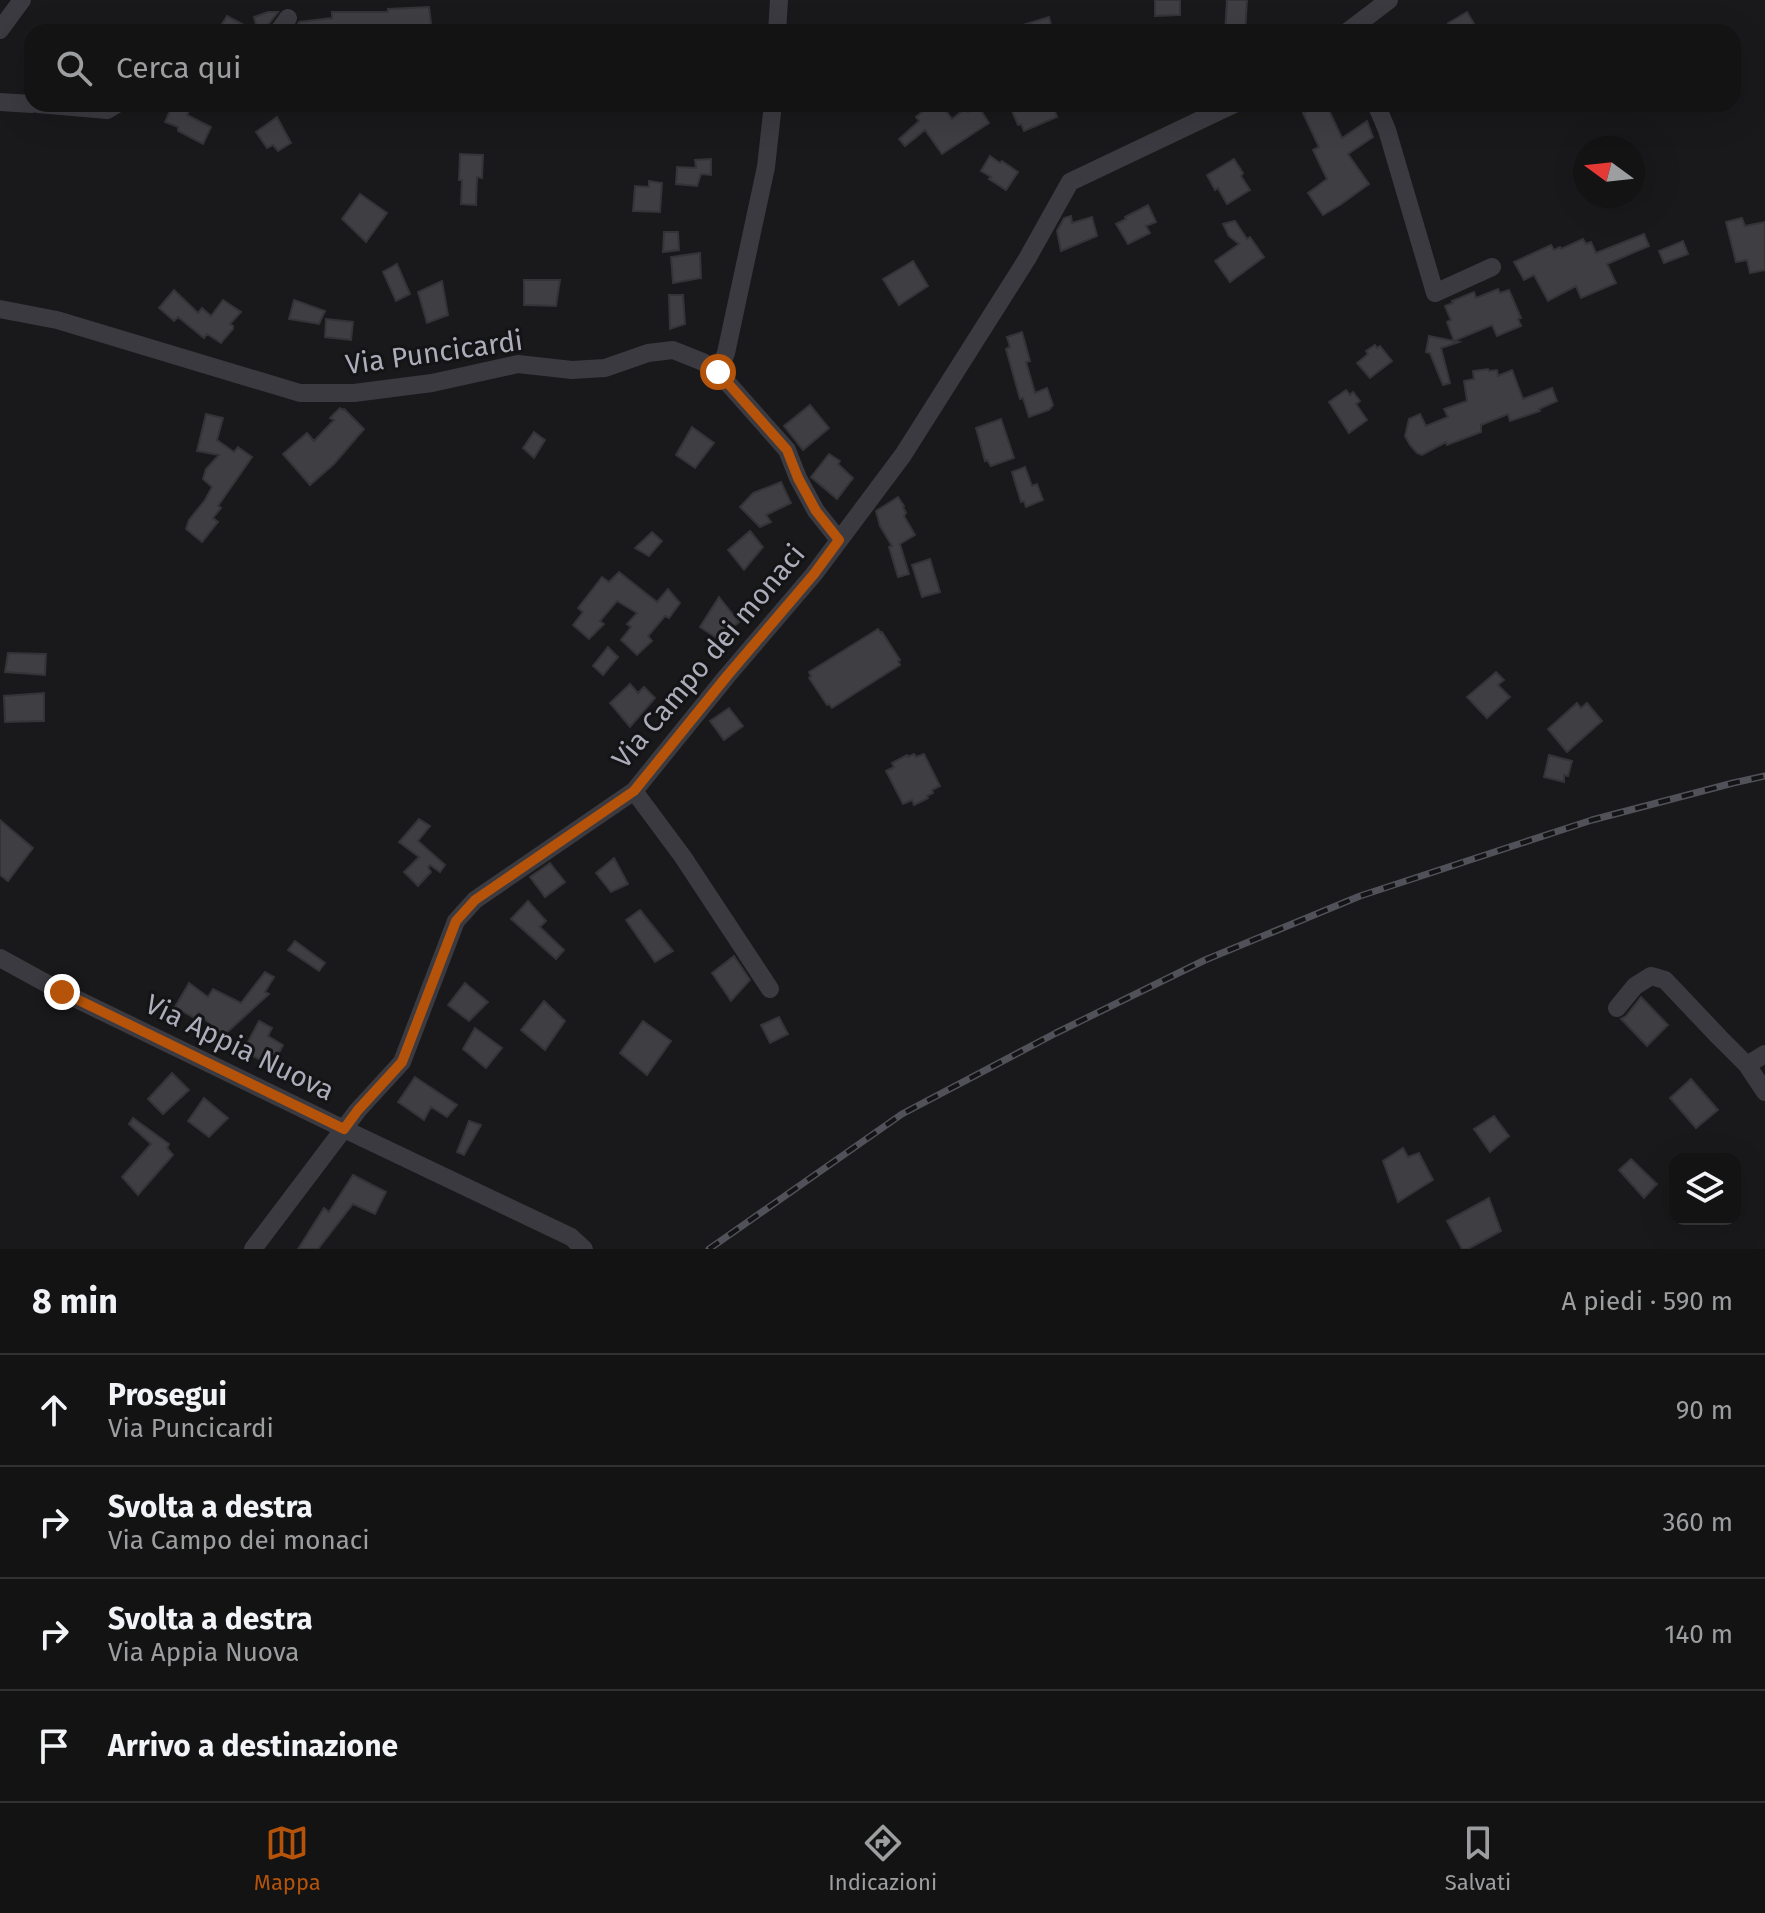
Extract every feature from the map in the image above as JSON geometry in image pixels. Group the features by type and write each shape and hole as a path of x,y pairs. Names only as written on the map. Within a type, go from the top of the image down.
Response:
{"street":[{"path":"0,30 22,0"},
{"path":"778,24 779,0"},
{"path":"1358,24 1389,0"},
{"path":"0,102 24,103"},
{"path":"718,372 726,353 766,167 772,112"},
{"name":"Via Campo dei monaci","path":"253,1249 358,1110 402,1062 456,921 475,900 634,791 814,574 903,455 1027,259 1070,182 1217,112"},
{"path":"1379,112 1435,293 1492,267"},
{"name":"Via Puncicardi","path":"0,309 57,320 300,393 354,393 432,383 518,364 572,370 605,368 648,353 673,350 718,372 787,450 816,511 839,540"},
{"path":"634,791 683,857 770,989"},
{"name":"Via Appia Nuova","path":"0,958 62,992 571,1237 584,1249"},
{"path":"1617,1008 1635,986 1651,976 1665,980 1747,1065 1765,1092"},
{"path":"1747,1065 1765,1054"}],"building":[{"path":"1155,0 1180,0 1180,15 1155,16"},
{"path":"1227,0 1247,0 1246,24 1226,24"},
{"path":"429,7 431,24 298,24 332,18 332,12 388,12 388,9"},
{"path":"278,12 269,24 256,24 254,17"},
{"path":"1467,12 1474,24 1449,24"},
{"path":"227,16 242,24 222,24"},
{"path":"1049,17 1051,24 1026,24"},
{"path":"169,112 188,112 187,115 211,127 203,144 165,122"},
{"path":"922,112 947,112 952,119 961,112 982,112 989,123 942,154 925,130 905,146 899,139 919,121 916,117"},
{"path":"1012,112 1055,112 1057,117 1024,131 1021,124 1018,125"},
{"path":"1330,112 1342,138 1367,121 1373,137 1348,154 1369,184 1323,215 1308,193 1327,179 1313,150 1319,147 1303,113"},
{"path":"277,117 291,143 278,151 273,145 267,148 256,132"},
{"path":"460,154 483,155 482,178 477,177 476,205 461,204"},
{"path":"990,156 1018,172 1006,190 981,171"},
{"path":"711,159 711,175 701,174 697,186 676,184 677,167 696,168 695,160"},
{"path":"1234,159 1250,190 1227,204 1207,175"},
{"path":"649,181 662,183 660,212 633,211 635,186 649,187"},
{"path":"360,194 387,213 366,242 342,219"},
{"path":"1148,205 1156,222 1146,226 1150,233 1128,244 1116,224"},
{"path":"1071,216 1072,223 1092,217 1097,236 1061,251 1057,231 1064,218"},
{"path":"1742,218 1745,226 1765,222 1765,270 1750,273 1747,260 1736,262 1726,222"},
{"path":"1235,221 1264,257 1230,282 1215,261 1239,244 1229,236 1223,224"},
{"path":"664,232 678,232 679,250 663,252"},
{"path":"1644,234 1649,246 1607,264 1616,283 1581,298 1576,286 1548,301 1534,275 1524,280 1514,262 1551,245 1554,250 1561,249 1583,239 1586,244 1591,242 1596,253"},
{"path":"1683,241 1688,254 1664,263 1659,251"},
{"path":"700,253 701,278 673,283 671,257"},
{"path":"913,261 928,286 899,305 883,279"},
{"path":"397,264 410,294 396,301 383,272"},
{"path":"524,280 560,280 556,306 524,305"},
{"path":"442,281 448,315 427,323 418,292"},
{"path":"1498,289 1500,293 1509,290 1521,318 1518,319 1521,326 1497,336 1492,325 1454,341 1445,306 1474,292 1476,298"},
{"path":"174,290 198,313 202,308 211,316 223,300 241,312 230,324 233,329 221,343 207,334 204,338 178,317 174,321 159,308"},
{"path":"669,295 683,295 685,324 670,329"},
{"path":"294,300 325,311 319,324 289,319"},
{"path":"326,319 353,322 351,340 325,337"},
{"path":"1022,332 1035,393 1047,388 1053,405 1049,410 1029,417 1023,398 1020,399 1006,349 1010,347 1007,337"},
{"path":"1429,336 1459,342 1441,348 1450,383 1443,385 1430,353 1426,352"},
{"path":"1375,345 1377,348 1380,346 1392,361 1370,378 1357,363"},
{"path":"1497,370 1498,376 1512,370 1523,399 1552,388 1557,401 1540,411 1510,421 1508,414 1481,425 1481,432 1447,445 1446,442 1422,455 1417,453 1405,436 1409,419 1420,414 1426,426 1448,417 1444,409 1467,401 1464,381 1474,379 1473,371"},
{"path":"1346,390 1350,395 1353,392 1360,401 1356,404 1367,420 1349,433 1329,402"},
{"path":"810,405 829,428 803,450 784,426"},
{"path":"340,408 364,429 334,464 310,485 283,454 307,433 314,441 334,420 330,418"},
{"path":"206,414 223,418 217,440 234,452 238,447 252,457 218,506 221,508 213,518 218,522 202,542 186,529 212,487 203,479 206,469 219,455 197,451"},
{"path":"1001,419 1014,458 991,466 985,461 976,428"},
{"path":"692,427 714,443 695,468 676,455"},
{"path":"534,432 545,440 534,458 523,448"},
{"path":"829,454 840,461 838,464 853,478 837,499 811,477"},
{"path":"1025,467 1032,486 1037,484 1043,500 1026,507 1024,501 1021,502 1012,472"},
{"path":"781,482 791,503 766,515 771,522 760,527 740,507 753,493"},
{"path":"898,497 915,535 900,544 909,574 898,577 889,547 892,546 880,526 876,511"},
{"path":"750,531 763,547 744,570 728,550"},
{"path":"652,532 662,541 649,556 635,548"},
{"path":"930,559 940,592 922,597 912,565"},
{"path":"619,572 657,602 668,589 680,603 669,618 665,616 648,636 652,641 637,655 621,640 631,627 627,624 637,613 617,601 600,621 604,624 589,639 573,625 583,612 578,608 602,577 609,582"},
{"path":"719,597 739,622 718,639 700,627"},
{"path":"878,629 900,660 900,665 832,708 827,705 809,678 809,672"},
{"path":"608,647 618,657 603,675 593,666"},
{"path":"8,653 46,654 45,675 5,672"},
{"path":"1496,672 1504,680 1498,685 1510,697 1487,718 1467,697"},
{"path":"630,684 638,693 644,687 655,698 630,727 610,703"},
{"path":"44,693 44,721 5,722 4,696"},
{"path":"1577,703 1581,708 1587,703 1602,721 1567,752 1548,729"},
{"path":"729,708 743,726 724,740 710,721"},
{"path":"914,754 916,757 924,754 940,786 932,790 928,798 914,805 912,800 903,804 886,771 894,767 892,763"},
{"path":"1549,755 1572,761 1568,776 1564,775 1564,782 1544,777"},
{"path":"419,819 430,826 418,841 445,865 440,872 430,865 431,872 418,886 404,872 419,857 399,842"},
{"path":"0,820 33,848 8,881 0,875"},
{"path":"614,858 628,884 611,892 596,873"},
{"path":"550,863 565,882 545,897 530,877"},
{"path":"528,901 546,921 540,927 564,950 556,959 511,919"},
{"path":"640,910 673,951 655,962 626,920"},
{"path":"295,941 325,963 319,971 288,950"},
{"path":"734,956 750,980 731,1001 712,973"},
{"path":"265,972 274,977 265,992 269,994 222,1037 199,1013 196,1019 175,1007 189,983 208,997 213,989 241,1003"},
{"path":"465,983 488,1002 469,1021 448,1005"},
{"path":"1641,997 1668,1025 1647,1046 1621,1019"},
{"path":"544,1001 565,1021 545,1050 521,1030"},
{"path":"779,1017 788,1034 770,1043 761,1025"},
{"path":"259,1021 272,1028 268,1036 283,1045 272,1066 243,1051"},
{"path":"643,1021 671,1041 647,1075 620,1053"},
{"path":"475,1028 502,1048 486,1068 463,1049"},
{"path":"172,1073 189,1090 163,1114 148,1099"},
{"path":"415,1077 457,1105 447,1117 431,1107 424,1120 398,1102"},
{"path":"1691,1079 1718,1110 1696,1128 1670,1098"},
{"path":"204,1098 228,1118 209,1137 188,1121"},
{"path":"1494,1116 1509,1136 1490,1152 1474,1129"},
{"path":"133,1118 169,1144 167,1148 173,1155 138,1195 122,1177 151,1144 129,1124"},
{"path":"469,1121 481,1125 464,1155 457,1152"},
{"path":"1403,1148 1408,1157 1419,1153 1433,1180 1398,1202 1383,1161"},
{"path":"1631,1159 1657,1184 1644,1198 1619,1170"},
{"path":"353,1175 386,1192 375,1214 353,1204 318,1249 298,1249 324,1208 329,1212"},
{"path":"1489,1198 1501,1231 1468,1249 1462,1249 1447,1221"}],"railway":[{"path":"709,1249 902,1114 1056,1033 1205,960 1360,896 1592,820 1765,776"}],"route":[{"path":"62,992 344,1129 402,1062 456,921 475,900 634,791 839,540 816,511 787,450 718,372"}]}
